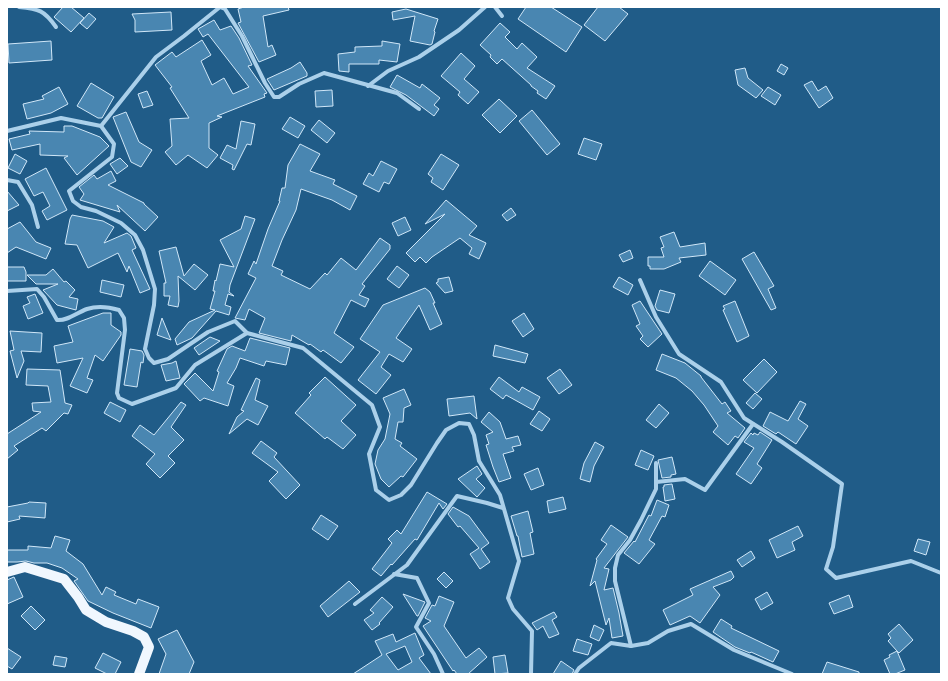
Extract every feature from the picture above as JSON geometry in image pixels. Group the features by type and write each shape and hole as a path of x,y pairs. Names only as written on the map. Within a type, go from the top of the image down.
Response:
{"main road":[{"path":"7,572 25,567 64,579 86,610 106,622 133,631 144,637 149,648 139,674"}],"street":[{"path":"19,7 42,11 50,17 56,27"},
{"path":"101,126 156,57 220,7 225,9 242,36 265,84 274,97 278,97 299,84 324,73 397,94 419,109"},
{"path":"368,86 388,70 418,57 459,30 485,7"},
{"path":"495,7 502,16"},
{"path":"7,131 61,118 101,126 114,144 112,157 69,191 73,201 81,207 96,211 121,223 135,235 143,250 155,289 154,304 145,350 149,358 154,363 168,359 208,332 235,321 247,333 303,348 372,405 380,427 369,454 376,490 389,500 401,495 411,485 446,430 459,423 468,424 474,435 479,461 500,495 519,562 508,598 513,609 532,631 531,674"},
{"path":"7,180 18,182 32,205 38,227"},
{"path":"640,280 656,317 680,354 721,382 744,418 782,442 842,484 833,547 826,568 836,578 911,561 941,573"},
{"path":"7,291 37,289 44,297 57,320 64,320 88,309 108,307 118,310 124,318 125,330 117,393 120,398 132,404 176,388 195,365 247,333"},
{"path":"656,482 685,479 705,490 754,424"},
{"path":"631,646 615,581 615,568 618,555 630,540 656,489 656,463"},
{"path":"355,604 407,565 457,496 503,508"},
{"path":"394,574 417,578 429,603 416,627 434,654 443,674"},
{"path":"575,674 579,668 611,643 631,646 648,643 668,631 691,624 734,650 792,674"}],"building":[{"path":"63,7 71,7 84,18 71,32 54,17"},
{"path":"244,7 288,7 289,10 263,16 268,47 272,45 276,55 259,62 238,23 241,22 238,9"},
{"path":"526,7 551,7 582,27 566,52 518,19"},
{"path":"598,7 619,7 628,14 605,41 584,25"},
{"path":"406,9 438,19 432,44 430,45 410,41 415,16 393,20 392,12"},
{"path":"171,12 172,30 135,32 135,20 132,14"},
{"path":"89,13 96,19 87,29 80,23"},
{"path":"214,20 220,30 231,26 239,38 252,65 248,66 267,93 264,94 265,97 217,116 222,117 209,123 209,148 218,155 207,168 188,155 176,165 165,152 172,146 170,119 189,118 170,88 172,87 155,65 172,52 176,57 202,40 211,55 201,61 212,85 224,78 233,94 249,87 208,34 203,37 198,29"},
{"path":"500,23 510,32 505,37 517,49 522,43 537,57 527,68 555,86 546,99 537,93 538,91 502,59 497,64 490,57 491,55 480,45"},
{"path":"51,41 52,60 9,63 8,44"},
{"path":"382,41 400,44 397,62 379,60 379,64 349,64 349,72 339,71 338,54 355,52 355,47 382,46"},
{"path":"461,53 475,66 464,79 479,92 468,104 458,95 460,92 441,76"},
{"path":"300,62 307,73 307,76 274,90 267,79 291,68"},
{"path":"781,64 788,68 784,75 777,71"},
{"path":"745,68 748,78 763,90 756,98 738,85 735,70"},
{"path":"397,75 420,88 422,84 440,98 434,105 439,109 434,116 406,95 390,87"},
{"path":"812,81 818,91 826,86 833,98 819,108 804,85"},
{"path":"91,83 114,97 102,118 98,118 77,106"},
{"path":"59,87 68,104 51,113 27,119 23,104 44,99 42,96"},
{"path":"768,87 781,95 775,105 761,96"},
{"path":"332,90 333,106 316,107 315,91"},
{"path":"147,91 153,105 143,108 138,94"},
{"path":"499,99 517,116 500,133 482,115"},
{"path":"532,110 560,144 547,155 519,121"},
{"path":"126,112 139,142 152,150 141,167 131,162 113,117"},
{"path":"290,117 305,126 298,138 282,129"},
{"path":"319,120 335,133 327,143 311,130"},
{"path":"241,121 255,124 251,145 247,144 234,170 232,169 233,165 220,158 227,145 236,149"},
{"path":"64,126 72,126 100,137 109,146 77,175 64,158 68,156 40,155 40,144 12,150 9,139 30,134 29,131 64,132"},
{"path":"584,138 602,144 596,160 578,154"},
{"path":"300,144 320,154 310,171 335,180 333,184 357,196 350,210 332,200 301,189 296,210 272,266 283,271 281,275 310,289 325,273 327,275 341,258 356,270 380,238 390,245 390,249 362,284 365,286 359,295 369,299 365,307 351,300 334,333 354,347 341,363 323,350 321,352 310,344 309,345 292,335 291,341 259,333 265,318 249,309 245,320 235,318 256,278 248,274 254,261 256,264 268,229 280,201 282,188 285,188 288,165"},
{"path":"15,154 27,161 20,174 8,168"},
{"path":"441,154 459,165 443,190 431,182 433,178 428,174"},
{"path":"120,158 128,166 117,174 110,164"},
{"path":"381,161 397,169 389,184 384,182 379,192 363,184 369,173 373,176"},
{"path":"46,168 67,210 47,220 42,211 50,206 43,192 34,196 25,179"},
{"path":"111,171 116,181 108,185 144,203 158,217 145,231 117,205 120,212 80,200 84,194 79,187 94,175 97,179"},
{"path":"7,191 19,205 7,211"},
{"path":"446,200 477,226 469,235 486,243 479,259 469,254 472,248 460,238 432,257 426,263 420,257 415,262 406,253 445,214 425,224"},
{"path":"511,208 516,215 507,221 502,215"},
{"path":"72,215 103,221 114,227 104,243 127,233 131,236 136,248 132,250 150,289 140,293 129,266 127,272 118,253 88,268 77,245 65,244"},
{"path":"245,216 255,219 230,285 229,292 234,296 228,294 225,305 231,307 229,315 216,311 192,338 177,345 175,339 189,322 215,310 210,309 215,291 213,291 215,280 216,281 220,264 234,267 220,240 241,229"},
{"path":"405,217 411,230 398,236 392,223"},
{"path":"20,222 36,242 51,248 46,259 16,247 7,253 7,229"},
{"path":"674,232 680,247 705,243 706,255 679,258 681,262 664,269 650,269 650,266 648,266 648,257 664,257 661,248 664,247 660,237"},
{"path":"176,247 184,276 194,264 208,275 195,290 178,276 178,307 168,305 170,296 164,296 164,283 166,283 159,251"},
{"path":"630,250 633,258 623,262 619,255"},
{"path":"754,252 774,286 768,289 776,308 771,310 742,259"},
{"path":"710,261 736,280 725,295 699,276"},
{"path":"397,266 409,275 399,288 387,279"},
{"path":"7,267 24,267 26,272 26,281 7,281"},
{"path":"53,269 64,282 66,281 75,290 69,297 78,299 76,310 57,305 43,290 58,284 36,284 27,275 46,275"},
{"path":"449,277 453,291 445,293 436,283 438,282 438,279"},
{"path":"619,277 633,285 628,295 613,287"},
{"path":"102,280 124,285 121,297 100,292"},
{"path":"425,288 430,292 442,324 430,330 419,305 396,338 412,349 403,362 389,354 381,367 391,375 376,394 358,380 380,352 360,339 383,305"},
{"path":"660,290 675,294 669,313 657,310 655,306"},
{"path":"35,294 43,313 28,319 23,306 30,303 27,297"},
{"path":"640,301 662,334 648,347 640,339 643,336 636,326 640,324 632,305"},
{"path":"735,301 749,336 737,342 723,310 725,309 723,306"},
{"path":"103,313 111,313 111,325 121,332 121,335 103,361 95,355 87,378 93,380 87,393 70,386 83,358 57,363 54,346 73,342 68,326"},
{"path":"524,313 534,329 523,337 512,321"},
{"path":"162,318 171,340 157,335"},
{"path":"10,331 42,333 41,352 21,351 24,361 17,378 10,351 14,350"},
{"path":"210,337 220,341 199,355 194,348"},
{"path":"250,338 290,348 286,365 266,361 264,366 240,358 227,383 234,386 228,406 204,398 200,401 184,384 195,373 213,391 219,372 217,371 227,349 232,346 245,351"},
{"path":"495,345 528,354 525,363 493,356"},
{"path":"130,349 142,351 144,355 143,363 141,362 137,387 124,385"},
{"path":"662,354 685,363 701,376 722,404 725,402 731,411 727,413 745,428 738,438 735,436 728,445 713,432 718,426 704,405 692,391 676,378 656,370"},
{"path":"764,359 777,372 757,393 743,380"},
{"path":"176,361 180,378 166,381 161,365"},
{"path":"27,369 60,370 65,403 72,405 68,414 64,413 46,431 42,428 14,446 18,450 7,459 7,434 41,412 33,411 32,403 51,402 48,386 26,385"},
{"path":"560,369 572,385 559,394 547,378"},
{"path":"325,377 356,405 341,421 356,435 343,449 327,437 325,439 295,413 311,395 309,393"},
{"path":"499,377 519,392 522,387 540,397 533,410 506,395 503,399 490,389"},
{"path":"256,378 260,380 255,400 268,406 258,425 247,419 229,434 237,417 244,411 241,410"},
{"path":"404,389 411,405 404,408 403,422 398,422 395,439 402,443 400,446 417,459 403,477 401,476 389,487 381,479 375,464 378,450 385,439 390,414 383,398"},
{"path":"755,393 762,399 753,409 746,403"},
{"path":"474,396 477,419 470,413 449,416 447,399"},
{"path":"800,401 806,404 798,419 808,426 796,444 778,432 776,434 763,426 770,412 788,421"},
{"path":"110,402 126,410 120,422 104,413"},
{"path":"181,402 186,405 171,427 184,440 168,456 175,463 160,478 146,464 155,454 132,436 140,425 154,435"},
{"path":"659,404 669,413 656,428 646,420"},
{"path":"539,411 550,419 542,431 530,424"},
{"path":"489,412 500,422 506,439 518,436 521,445 512,447 514,451 503,454 511,478 499,482 486,445 489,444 486,435 493,432 481,422"},
{"path":"760,432 772,440 757,464 762,468 751,484 736,474 754,448 744,442 751,433 753,435 754,433 758,435"},
{"path":"261,441 277,453 274,457 300,485 286,499 269,481 278,472 252,453"},
{"path":"595,442 604,447 594,466 590,482 580,479 584,463"},
{"path":"641,450 654,456 648,470 635,465"},
{"path":"672,457 676,474 671,475 671,477 662,478 658,460"},
{"path":"477,466 482,474 476,479 485,488 477,497 458,479"},
{"path":"538,468 544,485 531,490 524,474"},
{"path":"672,484 675,499 665,501 663,487 664,485"},
{"path":"427,492 447,504 443,509 439,503 417,540 415,539 381,576 372,569 392,543 388,539 397,530 401,534"},
{"path":"563,497 566,509 549,513 547,501"},
{"path":"657,500 669,505 665,517 662,516 649,540 655,544 639,564 624,553 634,541 635,542 649,515 651,516"},
{"path":"29,502 46,503 45,518 19,516 20,519 7,522 7,507"},
{"path":"453,507 469,516 489,543 481,549 490,562 480,569 470,554 479,548 460,526 458,527 448,514"},
{"path":"528,511 533,532 530,533 534,554 522,557 518,536 511,516"},
{"path":"321,515 338,526 328,540 312,529"},
{"path":"611,525 628,537 604,568 609,569 604,590 613,588 623,636 612,638 609,618 606,625 595,581 590,586 596,559 607,544 601,540"},
{"path":"798,526 803,536 792,542 795,550 777,558 769,540"},
{"path":"55,536 70,540 66,551 83,564 102,595 106,587 116,592 114,595 136,604 138,599 159,607 151,628 88,601 74,581 78,579 62,568 47,563 34,563 26,561 7,562 7,550 28,550 28,546 51,548"},
{"path":"918,539 930,542 926,555 914,551"},
{"path":"751,551 755,558 742,567 737,560"},
{"path":"731,571 734,577 731,580 713,587 720,595 700,623 690,616 670,625 663,610 693,595 690,589"},
{"path":"444,572 453,581 446,588 437,579"},
{"path":"14,577 23,597 7,604 7,580"},
{"path":"349,581 360,592 328,617 320,606"},
{"path":"767,592 773,603 761,610 755,599"},
{"path":"403,594 425,602 418,616 417,616"},
{"path":"849,595 853,607 834,614 829,603"},
{"path":"439,596 454,602 444,626 466,658 479,648 487,657 468,674 457,674 454,670 453,671 423,626 431,621 425,618 432,605 435,606"},
{"path":"382,597 393,607 379,623 380,624 372,630 364,620 374,613 370,610"},
{"path":"31,606 45,620 35,630 21,616"},
{"path":"554,612 557,617 552,620 559,634 549,638 543,626 537,630 532,623"},
{"path":"721,619 732,626 731,628 779,651 773,662 751,652 750,653 735,647 713,632"},
{"path":"899,624 913,640 899,653 888,641 891,638 888,634"},
{"path":"594,625 604,630 599,641 590,637"},
{"path":"177,630 194,662 189,674 159,674 166,654 158,639"},
{"path":"415,633 424,655 419,658 431,674 353,674 382,655 375,641 393,634 396,642","holes":["405,646 412,662 398,670 386,654"]},
{"path":"577,639 592,644 588,655 573,651"},
{"path":"7,648 21,657 12,669 7,666"},
{"path":"897,651 905,670 895,674 890,674 884,660 890,657 889,655"},
{"path":"103,653 121,662 115,674 107,674 95,668"},
{"path":"505,655 508,673 495,674 493,657"},
{"path":"55,656 67,658 65,667 53,665"},
{"path":"561,661 574,670 572,674 553,674"},
{"path":"827,662 859,672 859,674 822,674"}]}
